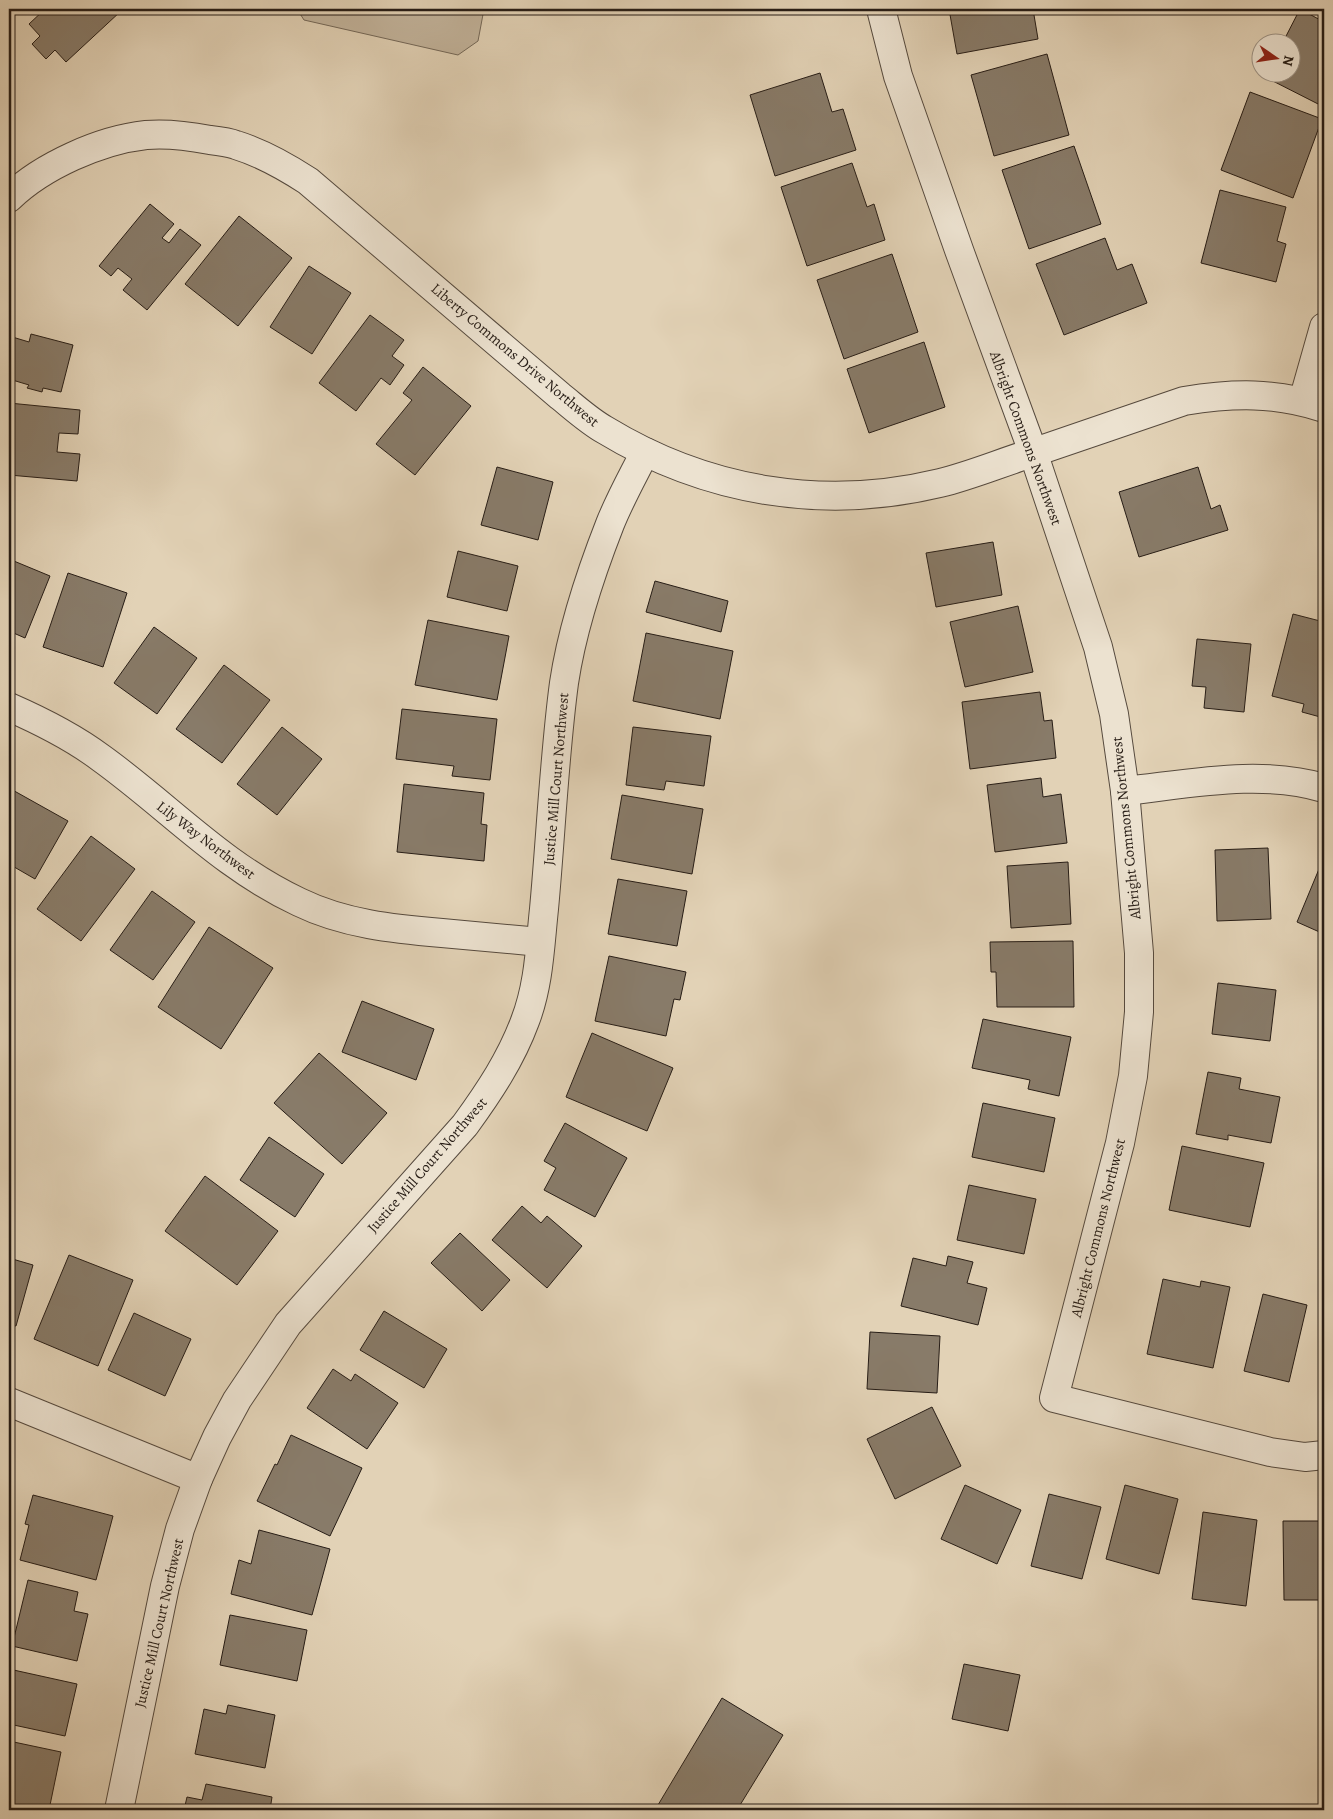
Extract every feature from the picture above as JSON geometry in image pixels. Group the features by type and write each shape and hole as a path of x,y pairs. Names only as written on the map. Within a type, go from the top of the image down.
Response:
{"street":[{"name":"Albright Commons Northwest","path":"881,9 898,76 958,250 1033,452 1098,647 1114,714 1125,792 1139,953 1139,1012 1133,1076 1120,1143 1054,1398 1270,1452 1305,1457 1324,1455"},
{"name":"Liberty Commons Drive Northwest","path":"9,198 40,174 72,157 108,143 146,135 184,136 235,144 278,162 308,181 560,396 604,430 645,452 709,477 744,487 818,497 856,496 892,492 941,483 1184,401 1245,394 1276,396 1314,405"},
{"path":"1314,405 1324,327"},
{"name":"Justice Mill Court Northwest","path":"119,1810 165,1586 180,1529 198,1479 217,1437 237,1400 288,1324 465,1125 490,1091 511,1055 526,1020 536,981 557,746 565,681 578,618 611,523 645,452"},
{"name":"Lily Way Northwest","path":"9,707 31,716 100,758 226,859 300,903 334,916 370,925 540,942"},
{"path":"1125,792 1256,778 1291,781 1324,788"},
{"path":"9,1402 198,1479"}],"shaded area":[{"path":"297,9 484,9 478,41 458,55 304,20"}],"building":[{"path":"45,9 119,9 121,11 66,62 55,50 46,59 32,44 40,36 29,24"},
{"path":"949,9 1033,9 1038,39 957,54"},
{"path":"1300,9 1324,22 1324,107 1275,82 1300,82 1300,32 1288,32"},
{"path":"1047,54 1069,135 994,156 971,75"},
{"path":"820,73 832,112 843,109 856,150 775,176 750,95"},
{"path":"1250,92 1322,119 1293,198 1221,170"},
{"path":"1074,146 1101,224 1029,249 1002,170"},
{"path":"852,163 867,207 874,204 885,240 807,266 781,187"},
{"path":"1220,190 1286,207 1277,241 1286,244 1276,282 1201,263"},
{"path":"150,204 174,224 162,238 169,243 180,229 201,245 147,310 123,290 132,279 118,268 111,276 99,266"},
{"path":"239,216 292,258 238,326 185,284"},
{"path":"1105,238 1117,270 1132,264 1147,303 1064,335 1036,264"},
{"path":"892,254 918,332 844,359 817,280"},
{"path":"309,266 351,293 312,354 270,327"},
{"path":"370,315 404,340 392,356 404,365 390,385 381,378 356,411 319,383"},
{"path":"31,334 73,345 61,392 43,388 42,392 27,388 29,385 9,379 9,336 29,342"},
{"path":"924,342 945,407 869,433 847,369"},
{"path":"423,367 471,406 415,475 376,444 412,400 403,393"},
{"path":"9,403 80,410 78,434 59,433 57,452 80,454 77,481 9,475 9,433 13,433 13,430 9,429"},
{"path":"497,467 553,482 538,540 481,525"},
{"path":"1198,467 1211,509 1220,505 1228,530 1139,557 1119,492"},
{"path":"993,542 1002,595 936,607 926,553"},
{"path":"458,551 518,566 507,611 447,597"},
{"path":"9,559 50,576 25,638 9,631"},
{"path":"68,573 127,593 103,667 43,647"},
{"path":"655,581 728,601 721,632 646,612"},
{"path":"1018,606 1033,672 965,687 950,622"},
{"path":"1293,614 1324,622 1324,718 1302,712 1304,704 1272,696"},
{"path":"428,620 509,636 497,700 415,685"},
{"path":"154,627 197,658 157,714 114,683"},
{"path":"646,633 733,651 720,719 633,701"},
{"path":"1197,639 1251,644 1244,712 1204,708 1206,687 1192,686"},
{"path":"224,665 270,700 222,763 176,729"},
{"path":"1040,692 1044,721 1052,720 1056,758 970,769 962,702"},
{"path":"402,709 497,719 490,780 452,776 454,766 396,759"},
{"path":"282,727 322,759 277,815 237,784"},
{"path":"633,727 711,736 704,786 666,781 664,790 626,785"},
{"path":"1041,778 1043,797 1061,794 1067,843 995,852 987,785"},
{"path":"404,784 484,793 481,824 487,825 484,861 397,852"},
{"path":"9,788 68,821 35,879 9,864"},
{"path":"622,795 703,809 692,874 611,859"},
{"path":"91,836 135,869 81,941 37,909"},
{"path":"1268,848 1271,919 1217,921 1215,850"},
{"path":"1324,857 1324,934 1297,922"},
{"path":"1068,862 1071,924 1011,928 1007,866"},
{"path":"618,879 687,891 677,946 608,934"},
{"path":"152,891 195,922 153,980 110,950"},
{"path":"209,927 273,968 221,1049 158,1007"},
{"path":"1073,941 1074,1007 997,1007 996,972 991,972 990,942"},
{"path":"609,956 686,972 680,1000 674,999 666,1036 595,1021"},
{"path":"1218,983 1276,990 1270,1041 1212,1034"},
{"path":"362,1001 434,1029 416,1080 342,1052"},
{"path":"983,1019 1071,1037 1059,1096 1028,1089 1030,1080 972,1068"},
{"path":"592,1033 673,1068 647,1131 566,1097"},
{"path":"319,1053 387,1113 342,1164 274,1103"},
{"path":"1208,1072 1241,1078 1239,1089 1280,1097 1271,1143 1228,1135 1228,1140 1196,1134"},
{"path":"983,1103 1055,1118 1044,1172 972,1157"},
{"path":"565,1123 627,1158 595,1217 544,1190 556,1168 544,1161"},
{"path":"269,1137 324,1174 295,1217 240,1180"},
{"path":"1182,1146 1264,1163 1250,1227 1169,1210"},
{"path":"205,1176 278,1231 237,1285 165,1231"},
{"path":"969,1185 1036,1199 1024,1254 957,1240"},
{"path":"522,1206 541,1223 547,1216 582,1246 547,1288 492,1240"},
{"path":"460,1233 510,1280 482,1311 431,1263"},
{"path":"69,1255 133,1280 98,1366 34,1339"},
{"path":"948,1256 973,1262 967,1283 987,1288 978,1325 901,1306 913,1258 946,1266"},
{"path":"9,1258 33,1265 16,1326 9,1325"},
{"path":"1163,1279 1200,1287 1201,1281 1230,1287 1213,1368 1147,1354"},
{"path":"1263,1294 1307,1305 1289,1382 1244,1371"},
{"path":"384,1311 447,1349 424,1388 360,1350"},
{"path":"134,1313 191,1339 165,1396 108,1370"},
{"path":"870,1332 940,1336 937,1393 867,1389"},
{"path":"333,1369 351,1381 355,1374 398,1403 367,1449 307,1408"},
{"path":"932,1407 961,1466 895,1499 867,1439"},
{"path":"291,1435 362,1468 330,1536 257,1501"},
{"path":"965,1485 1021,1510 997,1564 941,1539"},
{"path":"1125,1485 1178,1499 1159,1574 1106,1559"},
{"path":"1049,1494 1101,1507 1082,1579 1031,1566"},
{"path":"33,1495 113,1516 96,1580 20,1560 29,1525 25,1524"},
{"path":"1203,1512 1257,1520 1246,1606 1192,1599"},
{"path":"1283,1521 1324,1521 1324,1600 1284,1600"},
{"path":"259,1530 330,1549 312,1615 231,1594 239,1560 251,1564"},
{"path":"28,1580 78,1592 74,1611 88,1614 77,1661 12,1646"},
{"path":"230,1615 307,1630 297,1681 220,1665"},
{"path":"964,1664 1020,1675 1008,1731 952,1719"},
{"path":"9,1669 77,1684 65,1736 9,1724"},
{"path":"722,1698 783,1735 737,1810 655,1810"},
{"path":"228,1705 275,1715 265,1768 195,1754 204,1709 226,1714"},
{"path":"9,1741 61,1752 49,1810 9,1810"},
{"path":"206,1784 272,1797 270,1810 184,1810 187,1797 202,1800"}]}
